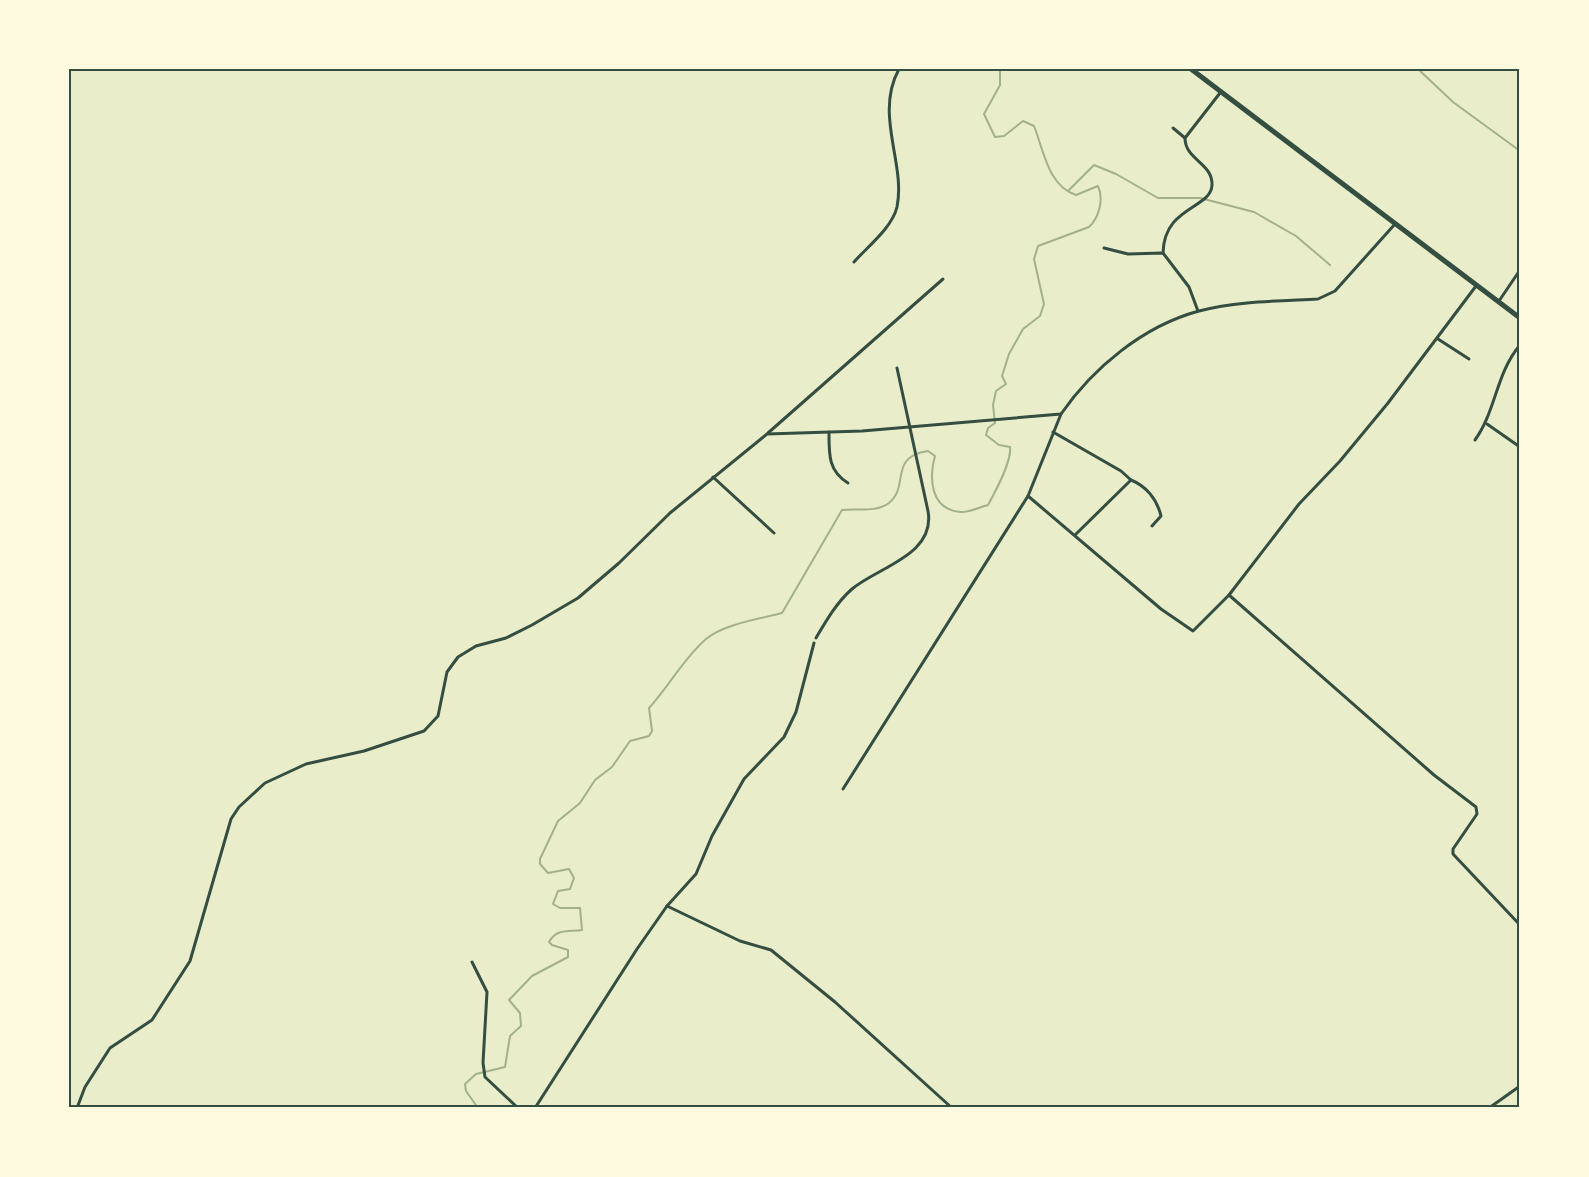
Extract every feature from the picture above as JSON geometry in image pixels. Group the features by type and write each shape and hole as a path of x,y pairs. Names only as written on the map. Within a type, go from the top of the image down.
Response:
{"highway":[{"path":"1191,69 1520,318"}],"street":[{"path":"854,262 887,225 897,207 897,178 889,118 893,82 899,69"},
{"path":"1185,138 1221,91"},
{"path":"1173,128 1185,138 1187,151 1210,176 1212,188 1205,199 1173,222 1165,239 1163,253 1189,287 1198,311"},
{"path":"843,789 1028,496 1061,414 1097,369 1160,327 1198,311 1323,298 1335,291 1395,224"},
{"path":"1104,248 1128,254 1163,253"},
{"path":"1499,302 1520,270"},
{"path":"77,1108 85,1087 110,1048 152,1020 192,957 231,819 238,807 265,783 288,771 382,746 424,731 438,716 447,672 458,657 476,646 506,638 578,598 619,563 670,513 767,434 943,279"},
{"path":"1028,496 1190,631 1198,627 1228,595 1299,504 1340,461 1438,339 1476,286"},
{"path":"1438,339 1469,359"},
{"path":"1475,440 1486,424 1502,375 1520,345"},
{"path":"535,1108 667,906 696,874 712,837 744,779 784,737 792,722 815,640 849,591 903,558 926,536 929,520 897,368"},
{"path":"767,434 909,428 1061,414"},
{"path":"1486,424 1520,447"},
{"path":"829,432 830,463 837,476 848,483"},
{"path":"1053,432 1121,471 1131,480 1145,486 1161,516 1152,526"},
{"path":"713,477 774,533"},
{"path":"1075,535 1131,480"},
{"path":"1228,595 1434,774 1475,806 1477,814 1453,849 1453,854 1520,925"},
{"path":"667,906 740,941 771,950 835,1002 952,1108"},
{"path":"472,962 487,992 483,1068 485,1077 518,1108"},
{"path":"1489,1108 1520,1086"}],"waterway":[{"path":"478,1108 466,1091 465,1084 476,1074 505,1067 510,1036 521,1026 520,1013 509,1000 532,976 568,957 568,950 549,942 556,934 582,930 580,908 560,908 553,904 558,891 570,889 574,878 569,869 548,873 540,864 540,859 558,821 580,803 595,780 612,767 630,741 649,736 652,731 649,708 691,655 706,639 722,629 782,613 842,510 872,509 889,503 898,489 904,466 908,459 916,454 928,451 935,456 932,474 934,491 937,499 950,510 963,512 988,505 999,485 1006,469 1010,447 999,445 986,435 988,428 995,423 993,405 996,391 1006,384 1002,376 1009,354 1023,329 1040,316 1044,304 1034,259 1038,246 1089,227 1098,214 1101,197 1098,186 1076,195 1059,184 1048,166 1034,126 1023,121 1004,136 995,137 984,114 1000,85 1000,69"},
{"path":"1418,69 1453,102 1520,151"},
{"path":"1068,191 1094,165 1116,174 1158,198 1200,198 1254,212 1296,236 1330,265"}]}
